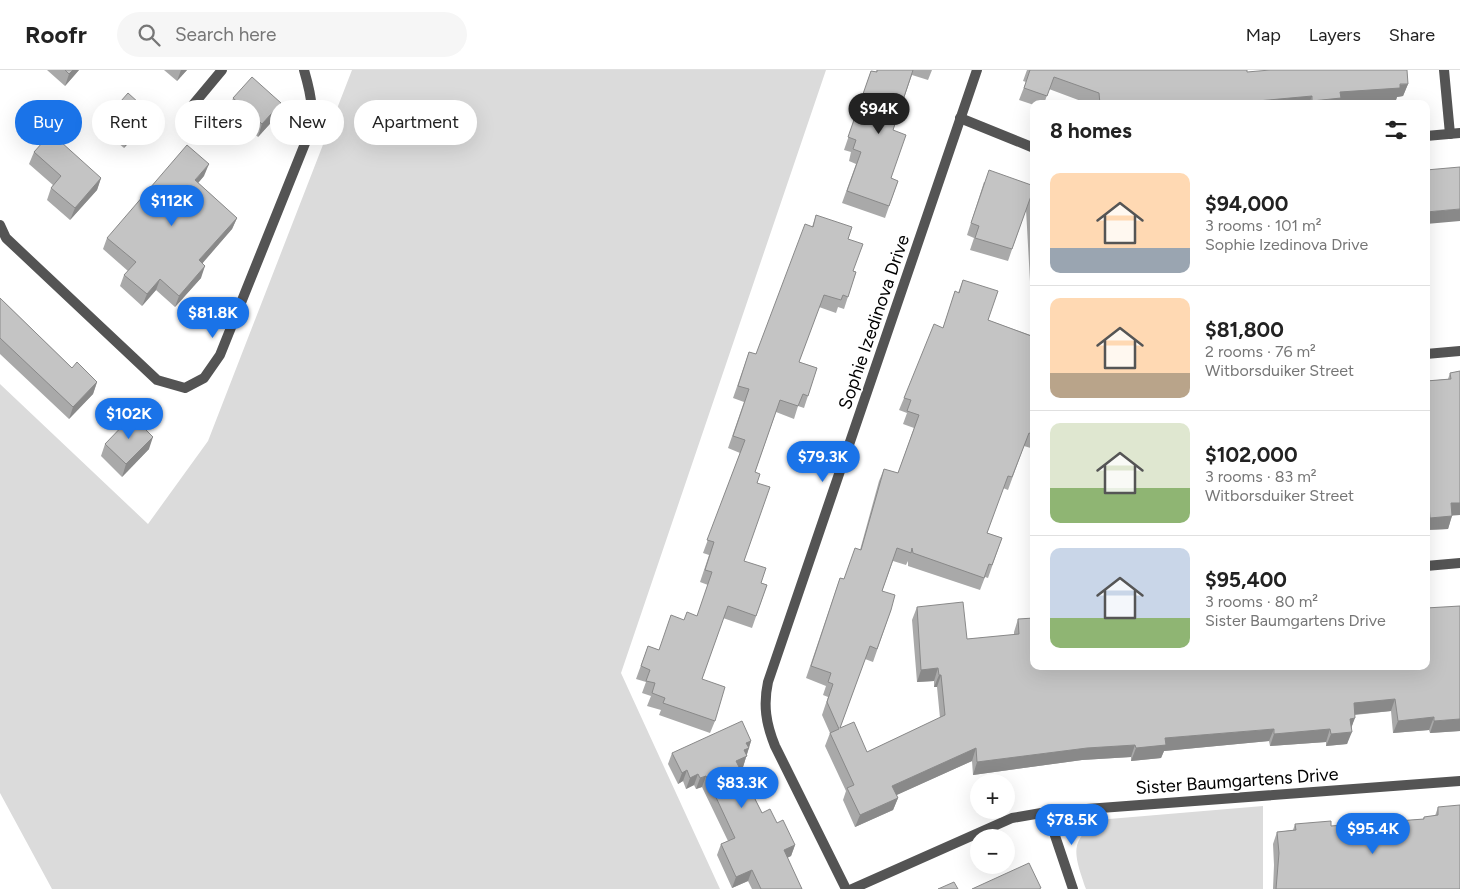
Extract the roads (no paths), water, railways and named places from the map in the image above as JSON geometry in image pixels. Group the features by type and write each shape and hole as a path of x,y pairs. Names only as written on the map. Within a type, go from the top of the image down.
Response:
{"street":[{"path":"197,100 222,70"},
{"path":"0,225 6,238 156,380 185,388 204,378 220,355 306,141 313,113 312,100 304,70"},
{"name":"Sophie Izedinova Drive","path":"846,889 775,746 768,726 764,700 768,682 977,70"},
{"path":"1430,136 1455,134 1444,70"},
{"path":"960,118 1030,146"},
{"path":"1430,354 1460,351"},
{"path":"1430,566 1460,563"},
{"name":"Sister Baumgartens Drive","path":"852,889 1012,818 1047,812 1460,781"},
{"path":"1047,812 1073,889"}]}
